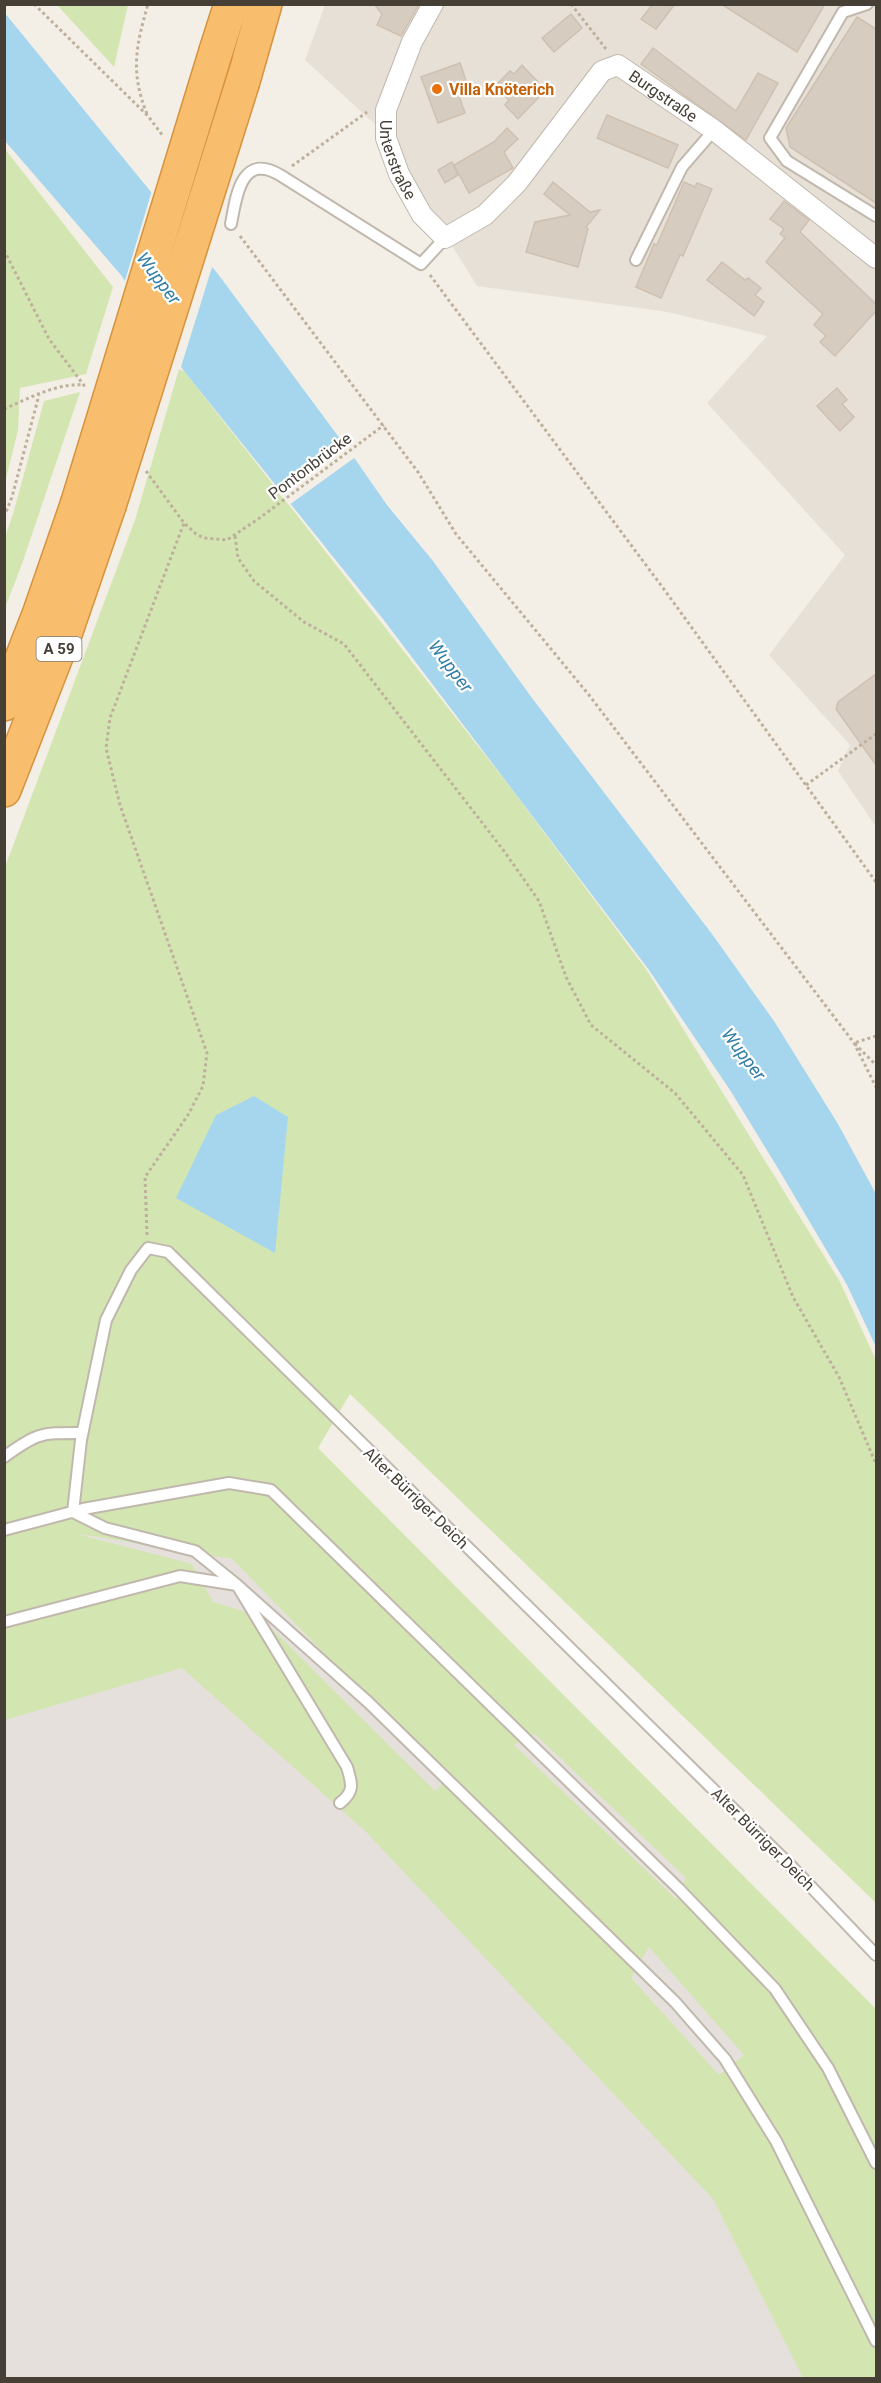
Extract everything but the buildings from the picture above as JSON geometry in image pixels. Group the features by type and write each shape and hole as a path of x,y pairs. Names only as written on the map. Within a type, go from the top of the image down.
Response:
{"highway":[{"name":"A 59","path":"4,704 40,612 77,505 231,4"},
{"name":"A 59","path":"4,790 66,631 110,506 265,4"}],"street":[{"name":"Unterstraße","path":"432,4 412,42 386,110 386,138 399,174 422,215 445,238"},
{"name":"Burgstraße","path":"445,238 486,215 518,183 602,71 618,65 714,130 876,258"}],"lane":[{"path":"867,4 843,12 770,138 787,161 876,216"},
{"path":"636,260 682,167 714,130"},
{"path":"231,224 237,192 244,178 251,171 261,168 280,175 422,264 445,238"},
{"path":"73,1512 82,1433 106,1320 130,1270 148,1248"},
{"name":"Alter Bürriger Deich","path":"148,1248 168,1252 794,1869 876,1955"},
{"path":"4,1457 28,1439 47,1433 82,1433"},
{"path":"4,1530 73,1512 229,1484 271,1490 670,1881 775,1989 828,2068 876,2163"},
{"path":"73,1512 105,1528 195,1551 237,1585 368,1702 675,2002 725,2059 776,2141 876,2341"},
{"path":"4,1623 180,1576 237,1585 347,1767 352,1784 348,1796 340,1803"}],"path":[{"path":"34,4 148,116 140,96 136,70 137,40 148,4"},
{"path":"572,4 618,65"},
{"path":"290,167 360,117"},
{"path":"231,224 384,425 418,472 456,534 589,695 854,1043 876,1065"},
{"path":"4,250 49,339 90,394"},
{"path":"422,264 666,592 876,882"},
{"path":"4,409 65,385 83,385"},
{"path":"4,517 39,394"},
{"name":"Pontonbrücke","path":"235,536 384,425"},
{"path":"144,468 184,523 204,538 227,540 235,536 238,558 254,581 304,622 344,644 504,851 539,900 566,977 591,1025 675,1093 743,1176 793,1297 839,1377 876,1464"},
{"path":"148,1248 145,1225 145,1177 188,1115 203,1086 207,1053 120,805 106,748 110,718 184,523"},
{"path":"806,785 876,734"},
{"path":"854,1043 876,1036"},
{"path":"854,1043 876,1087"}],"shaded area":[{"path":"325,5 876,5 876,827 838,771 850,745 769,655 845,555 707,403 767,336 668,312 477,286 379,128 305,60"},
{"path":"253,1440 876,2009 876,2378 5,2378 5,1485"}],"green space":[{"path":"57,5 128,5 114,67"},
{"path":"5,149 113,287 86,374 20,388 18,430 5,483"},
{"path":"179,369 184,371 507,783 646,969 839,1280 876,1360 876,1903 350,1394 318,1448 876,2009 876,2378 803,2378 713,2199 365,1831 182,1668 5,1720 5,867 135,520","holes":["73,1533 232,1559 447,1779 435,1791 259,1616 213,1602 192,1564","535,1734 686,1878 676,1899 514,1745","649,1947 744,2055 719,2075 631,1978"]},
{"path":"80,392 5,608 5,537 44,401"}],"water":[{"name":"Wupper","path":"4,12 218,274 387,505 433,561 532,698 712,934 774,1021 838,1124 876,1194 876,1347 847,1285 779,1170 730,1090 649,970 383,619 184,371 121,275 5,141"},
{"path":"254,1096 288,1117 275,1253 176,1198 216,1115"}],"pier":[{"path":"153,187 213,264 180,370 124,284"},
{"path":"347,443 357,456 289,505 279,494"}],"place":[{"name":"Villa Knöterich","path":"437,89"}]}
